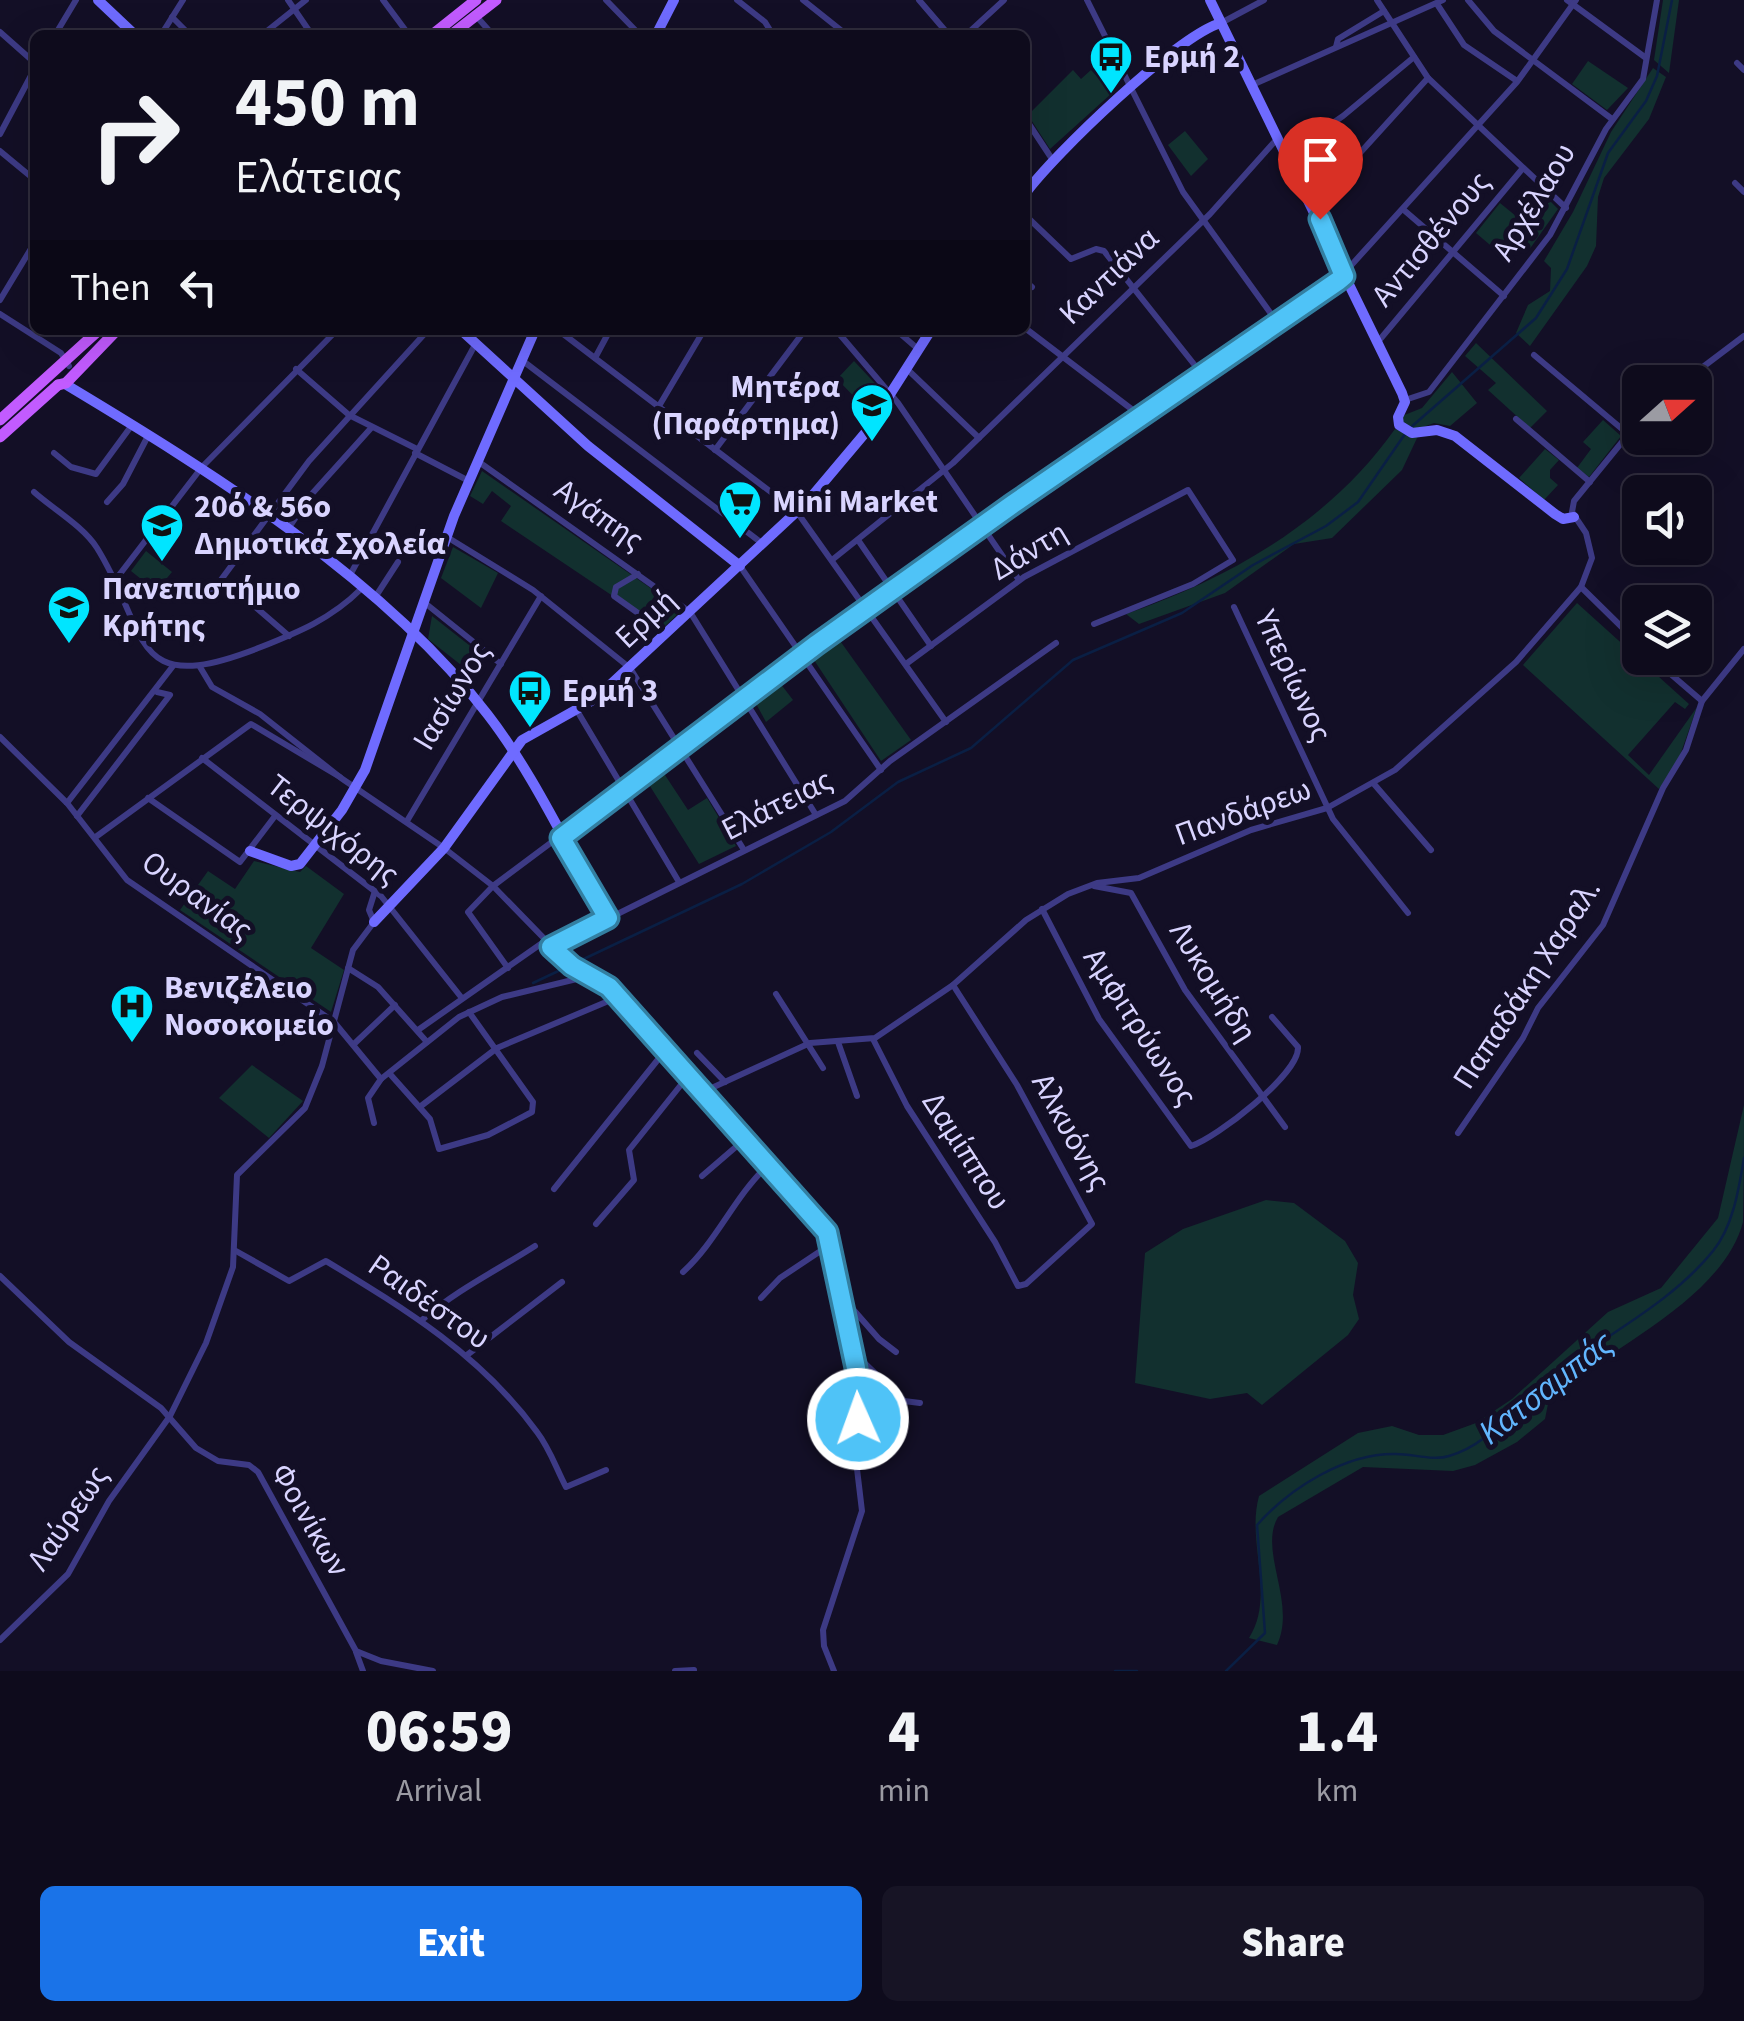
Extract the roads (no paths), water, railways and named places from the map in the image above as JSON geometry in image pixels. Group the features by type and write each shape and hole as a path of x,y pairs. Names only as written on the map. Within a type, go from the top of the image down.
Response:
{"main road":[{"path":"439,30 469,9 496,0"},
{"path":"454,30 469,9"},
{"path":"0,436 59,382 95,335"},
{"path":"71,364 110,335"},
{"path":"0,420 59,382"}],"street":[{"path":"57,30 76,0"},
{"path":"98,0 129,30"},
{"path":"165,30 182,0"},
{"path":"288,0 309,30"},
{"path":"268,30 306,0"},
{"path":"383,0 405,30"},
{"path":"606,0 635,30"},
{"path":"737,0 766,22 770,30"},
{"path":"803,0 841,30"},
{"path":"920,0 945,30"},
{"path":"971,30 1004,0"},
{"path":"1087,0 1202,222 1277,322"},
{"path":"1210,0 1405,400 1398,420 1407,431 1449,433 1563,519 1574,517"},
{"path":"1030,188 1052,160 1132,88 1210,26 1264,0"},
{"path":"1376,0 1428,78 1566,208"},
{"path":"1468,0 1494,31 1612,119"},
{"name":"Αρχέλαου","path":"1405,400 1430,392 1566,208 1612,119 1644,80 1657,0"},
{"path":"658,30 672,1"},
{"path":"1252,84 1440,2 1464,45 1517,82"},
{"path":"508,968 468,912 493,886 866,609 1138,414 1344,276 1517,82 1572,2 1647,59"},
{"path":"469,9 488,30"},
{"path":"1336,47 1338,39 1384,11"},
{"path":"172,17 185,30"},
{"path":"0,32 30,60"},
{"path":"1286,155 1414,57"},
{"path":"1737,63 1744,70"},
{"path":"0,134 30,75"},
{"path":"1310,200 1340,175 1428,78"},
{"path":"1030,126 1052,160"},
{"name":"Καντιάνα","path":"832,560 979,438 1202,222 1278,138"},
{"path":"0,151 30,176"},
{"name":"Αντισθένους","path":"1376,343 1523,168"},
{"path":"1735,183 1744,192"},
{"path":"1405,211 1504,296"},
{"path":"1030,220 1070,259 1096,249 1104,251 1201,373"},
{"path":"0,300 30,250"},
{"path":"0,314 8,315 30,332"},
{"path":"1030,332 1138,414"},
{"path":"34,335 71,364"},
{"path":"113,583 202,466 332,335"},
{"path":"208,596 350,415 423,335"},
{"path":"467,335 611,466 740,566 881,770"},
{"path":"250,851 294,866 316,846 357,788 447,537 532,335"},
{"path":"565,335 797,512 946,722"},
{"path":"595,358 607,335"},
{"path":"658,406 701,335"},
{"path":"715,450 801,335"},
{"path":"840,335 891,392 1019,580"},
{"path":"902,335 918,349"},
{"name":"Ερμή","path":"374,922 444,848 512,752 531,733 576,709 630,668 797,512 859,440 928,335"},
{"path":"1706,365 1744,336"},
{"path":"349,578 476,343"},
{"path":"1534,355 1622,429"},
{"path":"522,360 763,544"},
{"path":"906,368 979,438"},
{"path":"296,370 350,415 469,481"},
{"path":"59,382 202,466 349,578 414,636 478,702 512,752 608,918"},
{"path":"1516,420 1590,482"},
{"path":"54,453 70,467 96,474 108,464 132,424"},
{"path":"287,530 310,496 372,426"},
{"path":"107,502 122,484 149,433"},
{"path":"1622,442 1574,502 1574,517 1586,533 1592,558 1581,587 1622,627"},
{"name":"Αγάπης","path":"477,461 690,612"},
{"name":"Δάντη","path":"906,664 1019,580 1184,490 1234,560 1193,584 1094,624"},
{"path":"34,492 92,542 146,646 173,666 200,667 289,636 331,617 361,589"},
{"path":"447,537 541,596 630,668 744,850"},
{"path":"858,540 931,646"},
{"path":"374,600 398,562"},
{"path":"638,574 616,587 614,596 667,634"},
{"path":"223,579 289,636"},
{"name":"Πανδάρεω","path":"705,1091 810,1043 873,1039 953,985 1042,909 1088,886 1139,878 1251,830 1327,808 1374,784 1516,662 1581,587"},
{"name":"Ιασίωνος","path":"407,821 541,596"},
{"path":"425,603 500,664"},
{"name":"Υπερίωνος","path":"1234,608 1327,808 1408,913"},
{"path":"690,612 816,816"},
{"name":"Ελάτειας","path":"418,1030 461,997 548,944 850,798 881,770 1056,643"},
{"name":"Παπαδάκη Χαραλ.","path":"1458,1133 1523,1038 1538,1008 1613,908 1656,803 1686,750 1702,702 1744,649"},
{"path":"67,803 157,692 173,666"},
{"path":"200,667 212,687 260,714 341,778"},
{"path":"1671,675 1702,702"},
{"path":"77,816 170,696 157,692"},
{"path":"576,709 680,882"},
{"path":"255,724 260,714"},
{"path":"94,834 246,726 255,724 303,759 341,778 407,821 493,886 548,944 618,997 664,1052 705,1091 832,1244 836,1290 852,1351 860,1412 856,1452 862,1511 824,1630 824,1646 834,1671"},
{"name":"Ουρανίας","path":"0,736 67,803 131,883 334,1022 380,1078"},
{"name":"Τερψιχόρης","path":"202,758 375,891 461,997"},
{"path":"1374,784 1430,850"},
{"path":"148,798 240,862 274,816"},
{"name":"Λυκομήδη","path":"1088,886 1131,894 1185,990 1285,1127"},
{"path":"374,922 369,910 375,891"},
{"name":"Αμφιτρύωνος","path":"1042,909 1098,1019 1189,1144 1197,1144 1260,1096"},
{"name":"Λαύρεως","path":"0,1640 68,1574 110,1501 170,1416 212,1329 236,1251 234,1193 239,1172 302,1113 315,1087 357,942 374,922"},
{"path":"348,968 370,979 427,1042"},
{"path":"374,1123 368,1098 380,1078 469,1012 502,997 589,976"},
{"name":"Αλκυόνης","path":"953,985 1017,1085 1092,1224 1021,1286"},
{"path":"776,994 823,1068"},
{"path":"421,1106 498,1048 618,997"},
{"path":"354,1044 395,1006"},
{"path":"390,1074 421,1106 434,1128 436,1147 442,1150 499,1130 532,1112 534,1102 469,1012"},
{"path":"1260,1096 1286,1076 1299,1052 1272,1018"},
{"name":"Δαμίππου","path":"873,1039 906,1106 1021,1286"},
{"path":"838,1042 857,1096"},
{"path":"554,1189 664,1052"},
{"path":"697,1053 725,1082"},
{"path":"596,1224 634,1180 627,1156 632,1145 688,1076"},
{"path":"702,1176 745,1139"},
{"path":"683,1272 702,1252 746,1185 768,1165"},
{"path":"760,1298 780,1278 832,1244"},
{"path":"422,1320 464,1285 485,1279 535,1246"},
{"name":"Ραιδέστου","path":"236,1251 288,1280 326,1262 422,1320 467,1354 537,1431 566,1487 606,1470"},
{"name":"Φοινίκων","path":"0,1276 70,1342 170,1416 206,1455 258,1472 356,1650 363,1671"},
{"path":"467,1354 562,1282"},
{"path":"836,1290 878,1339 896,1352"},
{"path":"852,1351 904,1401 920,1403"},
{"path":"356,1650 382,1662 434,1671"},
{"path":"675,1671 694,1670"}],"waterway":[{"path":"1410,428 1536,318 1567,269 1608,153 1646,101 1657,76 1672,0"},
{"path":"533,983 742,884 831,832 898,782 971,748 1073,660 1182,613 1253,565 1326,526 1358,502 1405,434"},
{"name":"Κατσαμπάς","path":"1226,1671 1265,1633 1257,1525 1270,1511 1320,1475 1357,1459 1396,1454 1443,1457 1476,1444 1561,1370 1652,1307 1694,1272 1726,1231 1744,1158"},
{"name":"Κατσαμπάς","path":"1115,1671 1137,1671"}],"place":[{"name":"Ερμή 2","path":"1111,95"},
{"name":"Μητέρα (Παράρτημα)","path":"872,443"},
{"name":"Mini Market","path":"740,540"},
{"name":"20ό & 56ο Δημοτικά Σχολεία","path":"162,563"},
{"name":"Πανεπιστήμιο Κρήτης","path":"69,645"},
{"name":"Ερμή 3","path":"530,729"},
{"name":"Βενιζέλειο Νοσοκομείο","path":"132,1044"}]}
